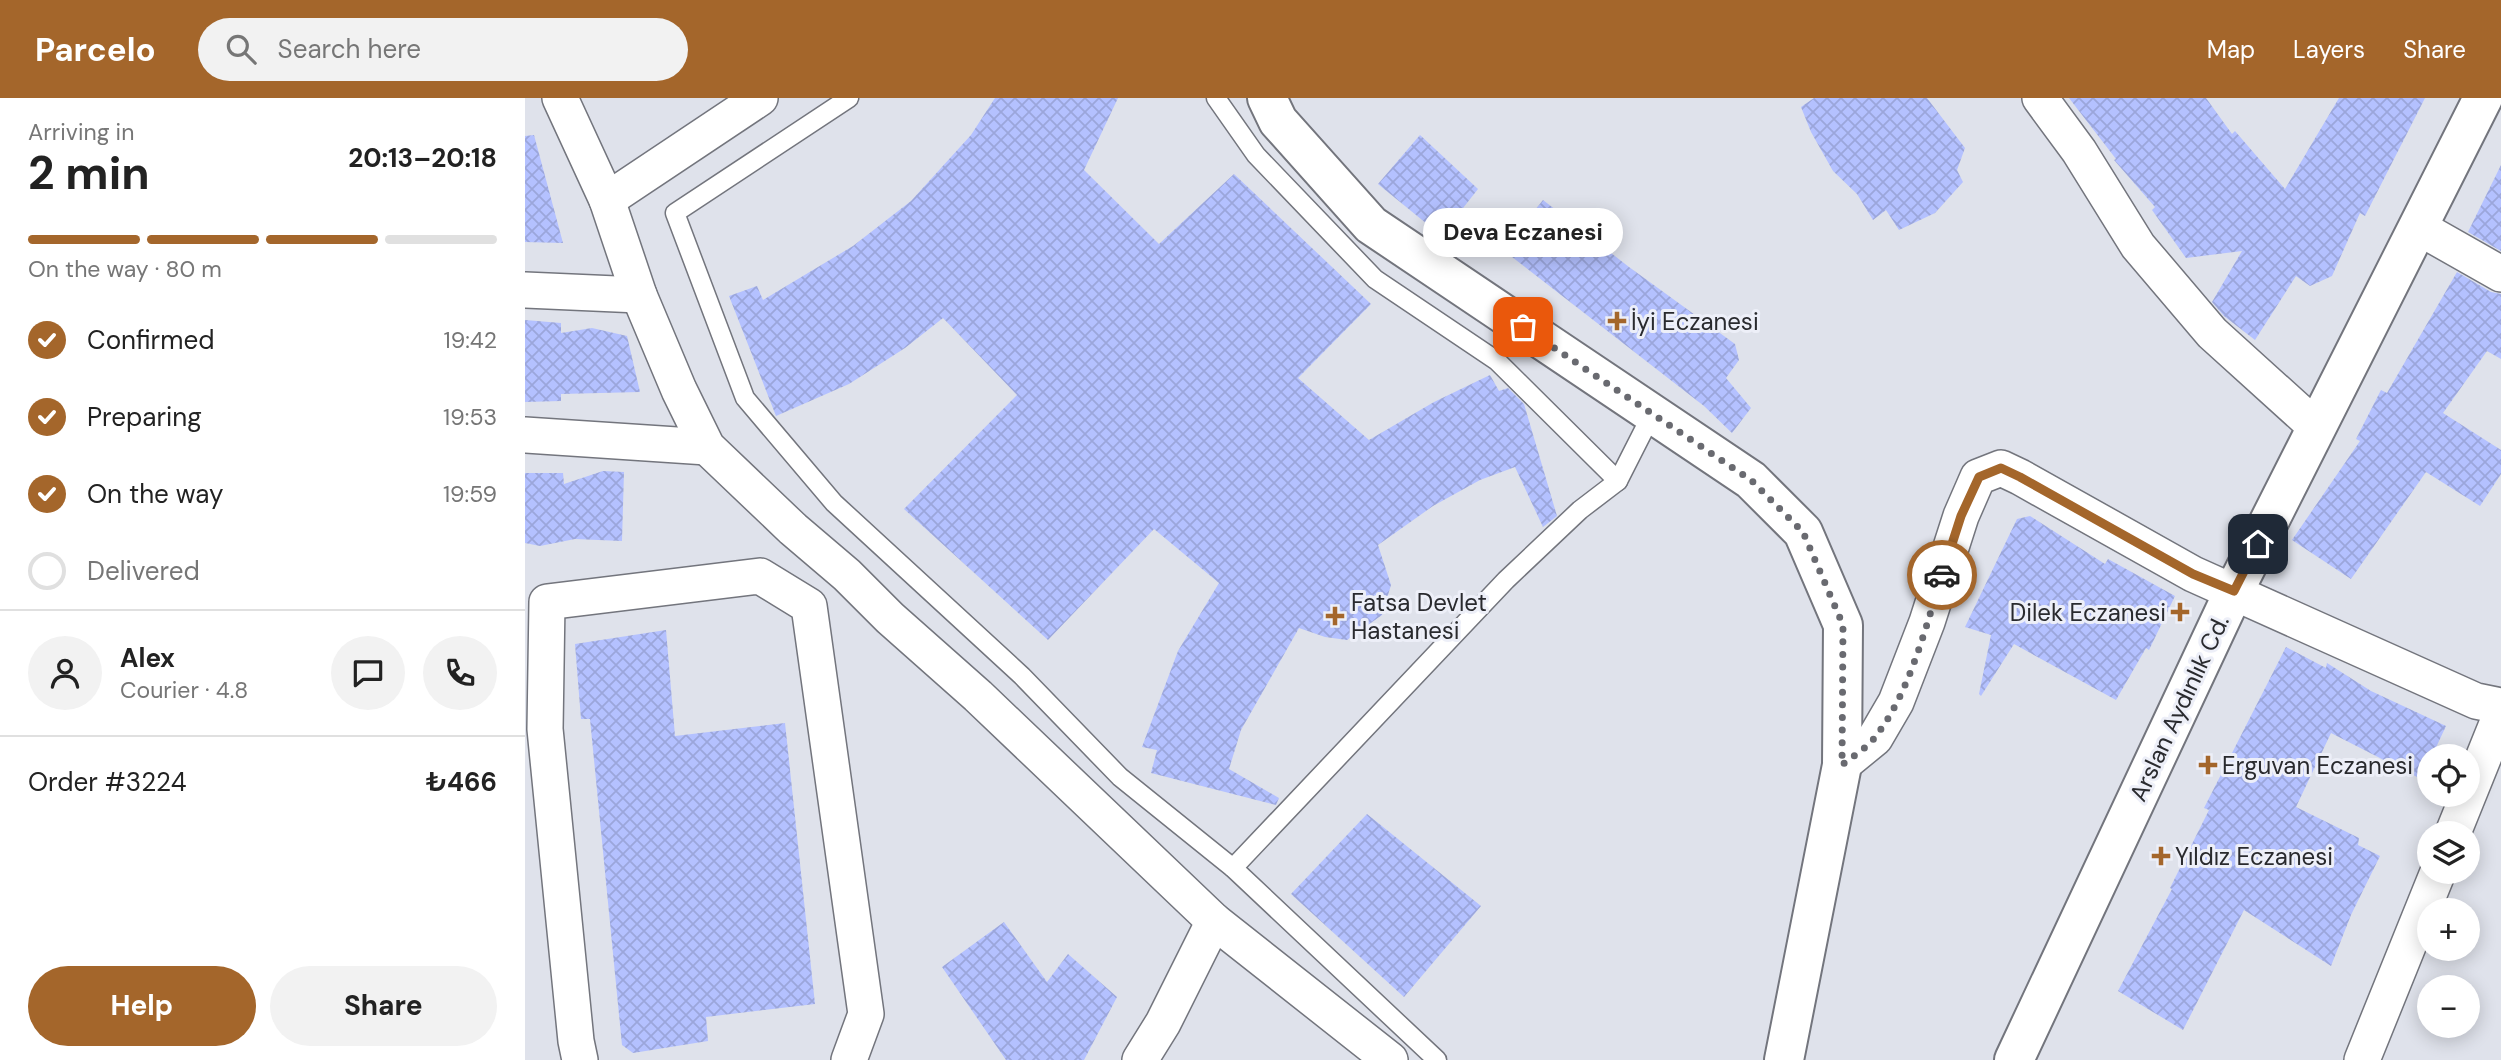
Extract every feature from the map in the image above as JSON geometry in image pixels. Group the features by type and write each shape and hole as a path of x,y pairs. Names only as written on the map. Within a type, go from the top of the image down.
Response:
{"street":[{"path":"560,98 607,200 639,295 679,390 707,447 793,529 978,696 1214,921 1391,1060"},
{"path":"607,200 760,98"},
{"path":"1267,98 1278,121 1371,225 1751,480 1803,532 1843,625 1842,765 1784,1060"},
{"path":"2040,98 2138,246 2212,333 2317,428"},
{"name":"Arslan Aydınlık Cd.","path":"2014,1060 2234,591 2483,98"},
{"path":"2418,227 2501,274"},
{"path":"525,290 639,295"},
{"path":"525,435 707,447"},
{"path":"1842,765 1875,738 1896,702 1927,622 1961,516 1979,477 2001,468 2193,574 2476,701 2501,706"},
{"path":"781,588 793,529"},
{"path":"580,1060 545,729 547,601 760,576 809,606 866,1014 849,1060"},
{"path":"2458,821 2501,714"},
{"path":"2362,1060 2433,884"},
{"path":"1140,1060 1163,1023 1214,921"}],"lane":[{"path":"849,98 675,214 745,398 834,503 1021,676 1120,777 1233,868 1437,1060"},
{"path":"1216,98 1256,155 1375,279 1497,361 1618,481"},
{"path":"1233,868 1506,580 1580,510 1618,481 1652,414"}],"building":[{"path":"995,98 1118,98 1084,170 1159,244 1234,174 1371,304 1298,378 1369,440 1434,402 1490,375 1499,391 1508,388 1524,404 1557,516 1543,527 1515,467 1480,480 1433,506 1378,545 1391,585 1382,615 1347,640 1325,637 1299,628 1241,730 1229,769 1279,798 1276,805 1151,773 1157,750 1142,747 1178,651 1219,583 1154,529 1048,640 904,509 1017,395 943,318 905,348 849,384 776,416 729,296 757,286 763,300 853,246 911,201 971,135"},
{"path":"1814,98 1927,98 1965,148 1957,170 1963,182 1935,213 1899,230 1886,210 1873,220 1857,194 1833,171 1811,132 1801,107"},
{"path":"2069,98 2206,98 2232,134 2235,131 2285,189 2339,98 2425,98 2365,216 2360,213 2332,276 2310,286 2296,276 2255,340 2224,316 2212,302 2242,251 2186,258 2152,210 2155,207 2114,160 2116,159"},
{"path":"534,135 563,243 525,242 525,136"},
{"path":"1420,135 1478,189 1456,217 1445,224 1427,224 1378,184"},
{"path":"2501,165 2501,251 2468,232"},
{"path":"1543,200 1735,344 1739,360 1726,378 1751,408 1732,433 1704,406 1503,250"},
{"path":"2457,272 2491,292 2501,294 2501,359 2487,351 2443,413 2501,450 2501,474 2480,506 2426,472 2351,579 2292,540 2360,441 2356,439 2381,390 2387,393"},
{"path":"525,320 561,323 561,333 592,328 627,336 640,392 561,394 561,401 525,402"},
{"path":"603,471 624,472 622,541 575,539 540,546 525,543 525,473 563,473 564,484"},
{"path":"2030,516 2105,564 2108,559 2175,596 2149,650 2146,648 2116,700 2014,644 1981,696 1979,694 1991,635 1965,627 2017,519"},
{"path":"666,630 675,736 785,723 815,1004 706,1017 708,1041 633,1053 622,1045 590,719 581,719 575,644"},
{"path":"2286,647 2326,668 2327,663 2371,691 2446,726 2438,744 2417,744 2417,777 2331,733 2296,807 2359,838 2358,845 2380,856 2351,915 2331,966 2244,910 2183,1030 2118,991 2172,889 2170,888 2209,810 2204,808"},
{"path":"1367,814 1481,906 1404,997 1291,894"},
{"path":"1004,922 1047,982 1068,954 1117,997 1084,1060 1006,1060 942,967"}],"way so far":[{"path":"1523,327 1751,480 1803,532 1843,625 1842,765 1875,738 1896,702 1942,575"}],"place":[{"name":"İyi Eczanesi","path":"1617,321"},
{"name":"Deva Eczanesi","path":"1523,327"},
{"name":"Dilek Eczanesi","path":"2180,612"},
{"name":"Fatsa Devlet Hastanesi","path":"1335,616"},
{"name":"Erguvan Eczanesi","path":"2208,765"},
{"name":"Yıldız Eczanesi","path":"2161,856"}],"route":[{"path":"1942,575 1961,516 1979,477 2001,468 2193,574 2234,591 2258,544"}]}
